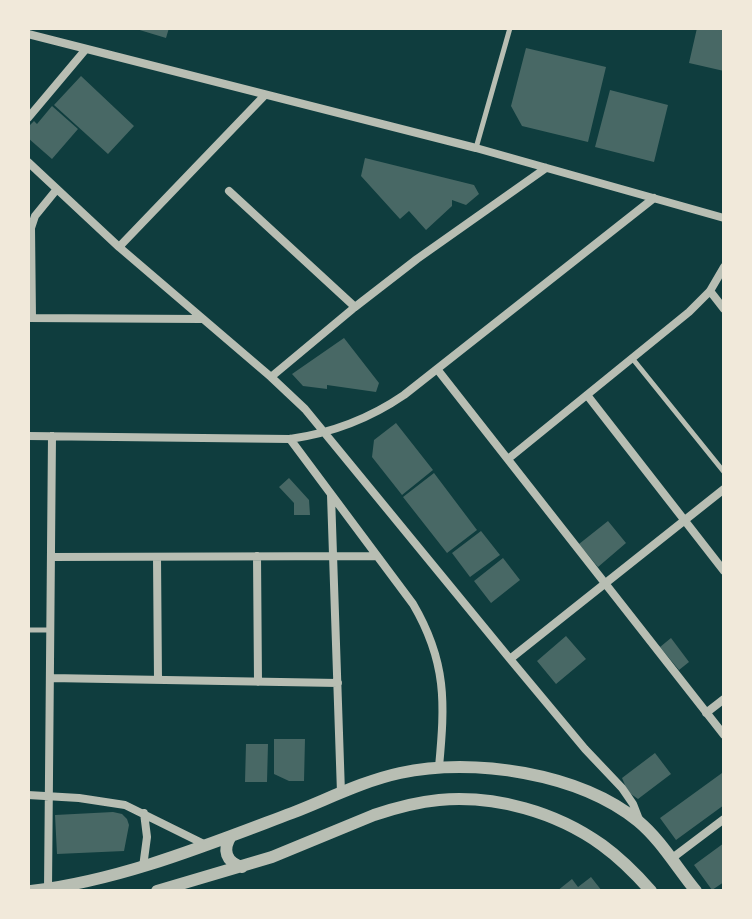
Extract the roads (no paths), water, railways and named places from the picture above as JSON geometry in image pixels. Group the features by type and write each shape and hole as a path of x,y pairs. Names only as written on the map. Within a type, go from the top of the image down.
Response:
{"street":[{"path":"28,34 476,148 724,218"},
{"path":"28,118 86,49"},
{"path":"119,247 265,95"},
{"path":"28,162 119,247 305,409 585,749 622,788 640,822"},
{"path":"271,377 417,259 546,168"},
{"path":"57,189 35,216 31,228 30,318 201,319"},
{"path":"229,191 355,307"},
{"path":"28,436 290,439 346,426 386,407 654,198"},
{"path":"508,459 689,312 710,291 724,267"},
{"path":"710,291 724,309"},
{"path":"437,369 724,735"},
{"path":"587,395 724,571"},
{"path":"48,889 52,436"},
{"path":"290,439 427,627 443,695 439,767"},
{"path":"510,659 724,489"},
{"path":"331,495 341,793"},
{"path":"257,556 258,682"},
{"path":"51,557 377,556"},
{"path":"157,557 158,680"},
{"path":"50,678 338,683"},
{"path":"706,713 724,699"},
{"path":"31,891 92,881 143,867 379,778 439,767 500,770 559,783 598,796 640,822 696,891"},
{"path":"28,795 116,803 144,813 206,845"},
{"path":"157,891 242,867 390,810 440,800 475,800 542,813 602,845 629,867 651,891"},
{"path":"143,867 147,837 144,813"},
{"path":"671,859 724,819"},
{"path":"231,836 226,843 228,859 242,867"}],"lane":[{"path":"476,148 510,28"},
{"path":"632,358 724,472"},
{"path":"28,630 50,630"}]}
